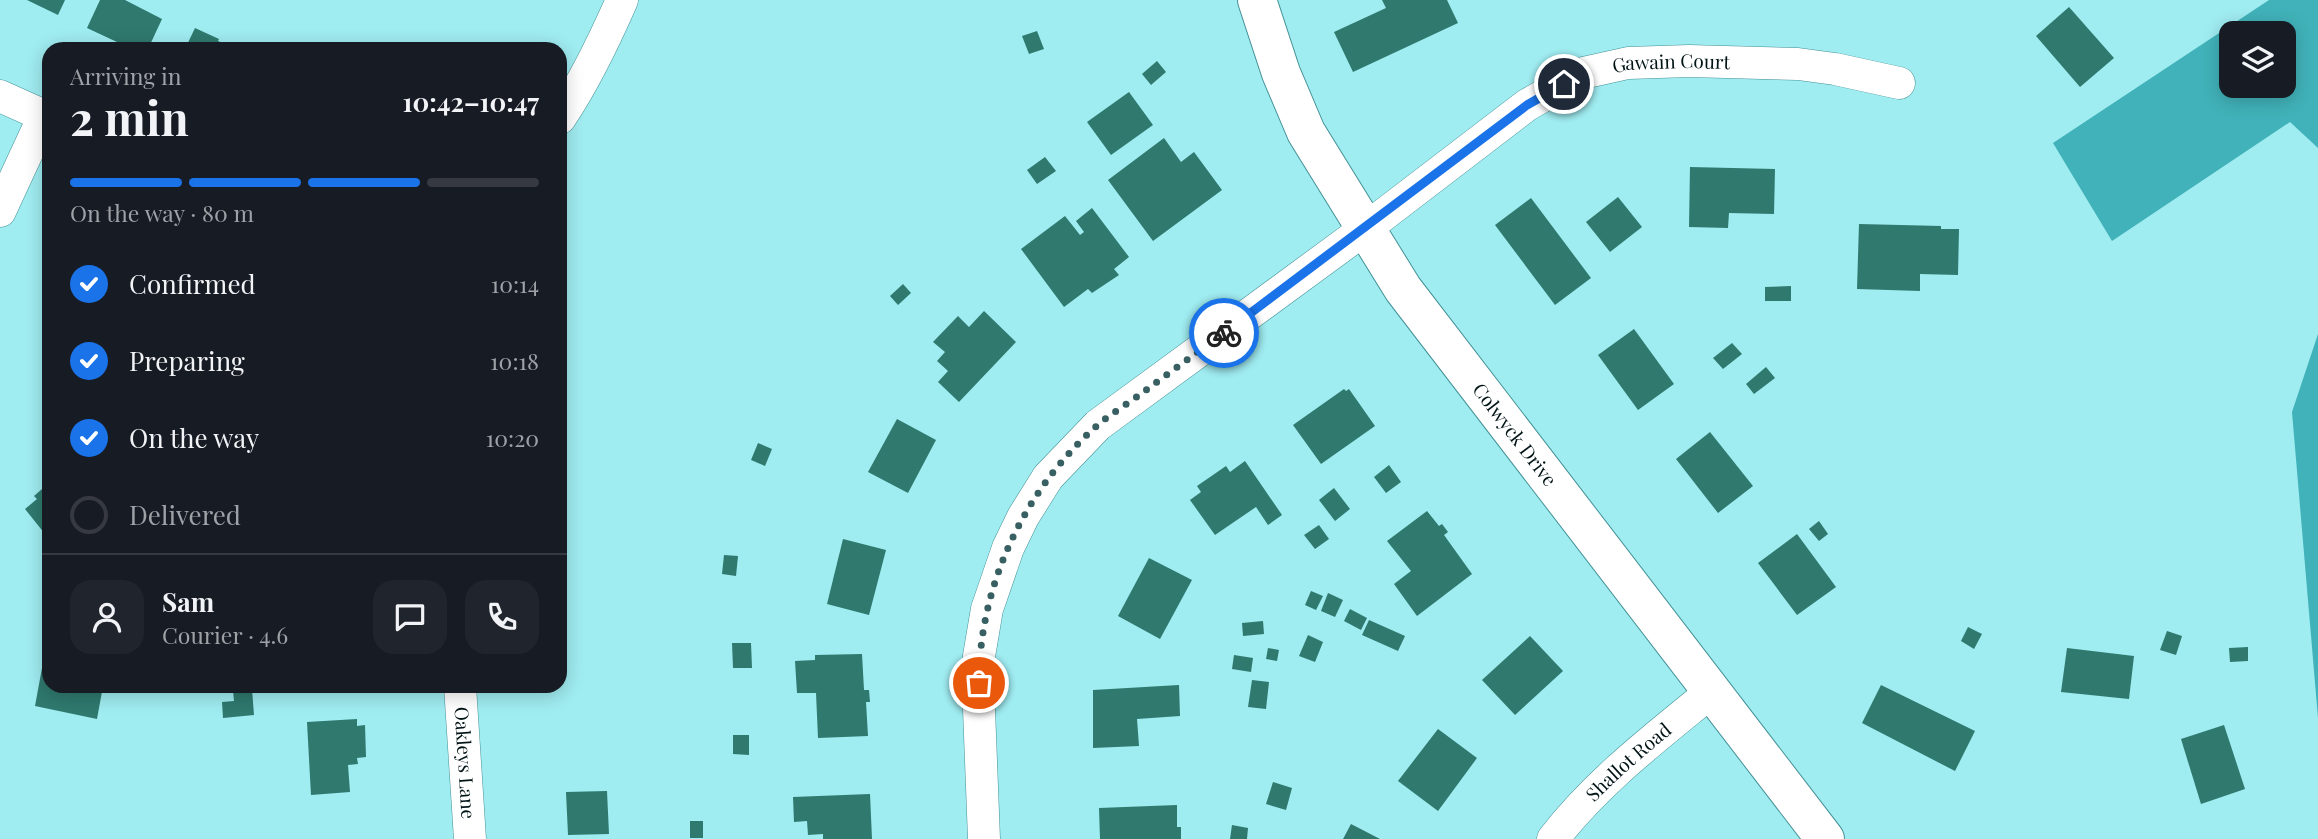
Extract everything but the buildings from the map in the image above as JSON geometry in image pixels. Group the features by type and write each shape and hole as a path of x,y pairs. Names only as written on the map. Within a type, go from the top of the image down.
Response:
{"street":[{"path":"567,106 590,68 622,0"},
{"name":"Colwyck Drive","path":"1257,0 1281,73 1306,132 1403,289 1825,839"},
{"name":"Gawain Court","path":"984,839 979,656 987,609 1008,548 1023,517 1048,477 1098,425 1365,229 1527,105 1583,73 1628,62 1771,64 1835,69 1899,83"},
{"path":"0,96 42,115"},
{"path":"0,211 42,127"},
{"name":"Shallot Road","path":"1553,839 1606,778 1711,692"},
{"name":"Oakleys Lane","path":"460,693 470,839"}],"water":[{"path":"2269,0 2318,0 2318,148 2290,122 2112,241 2053,143 2219,33 2219,98 2296,98 2296,21 2237,21"},
{"path":"2318,334 2318,718 2292,412"}],"way so far":[{"path":"979,683 979,656 987,609 1008,548 1023,517 1048,477 1098,425 1224,333"}],"route":[{"path":"1224,333 1527,105 1564,84"}]}
